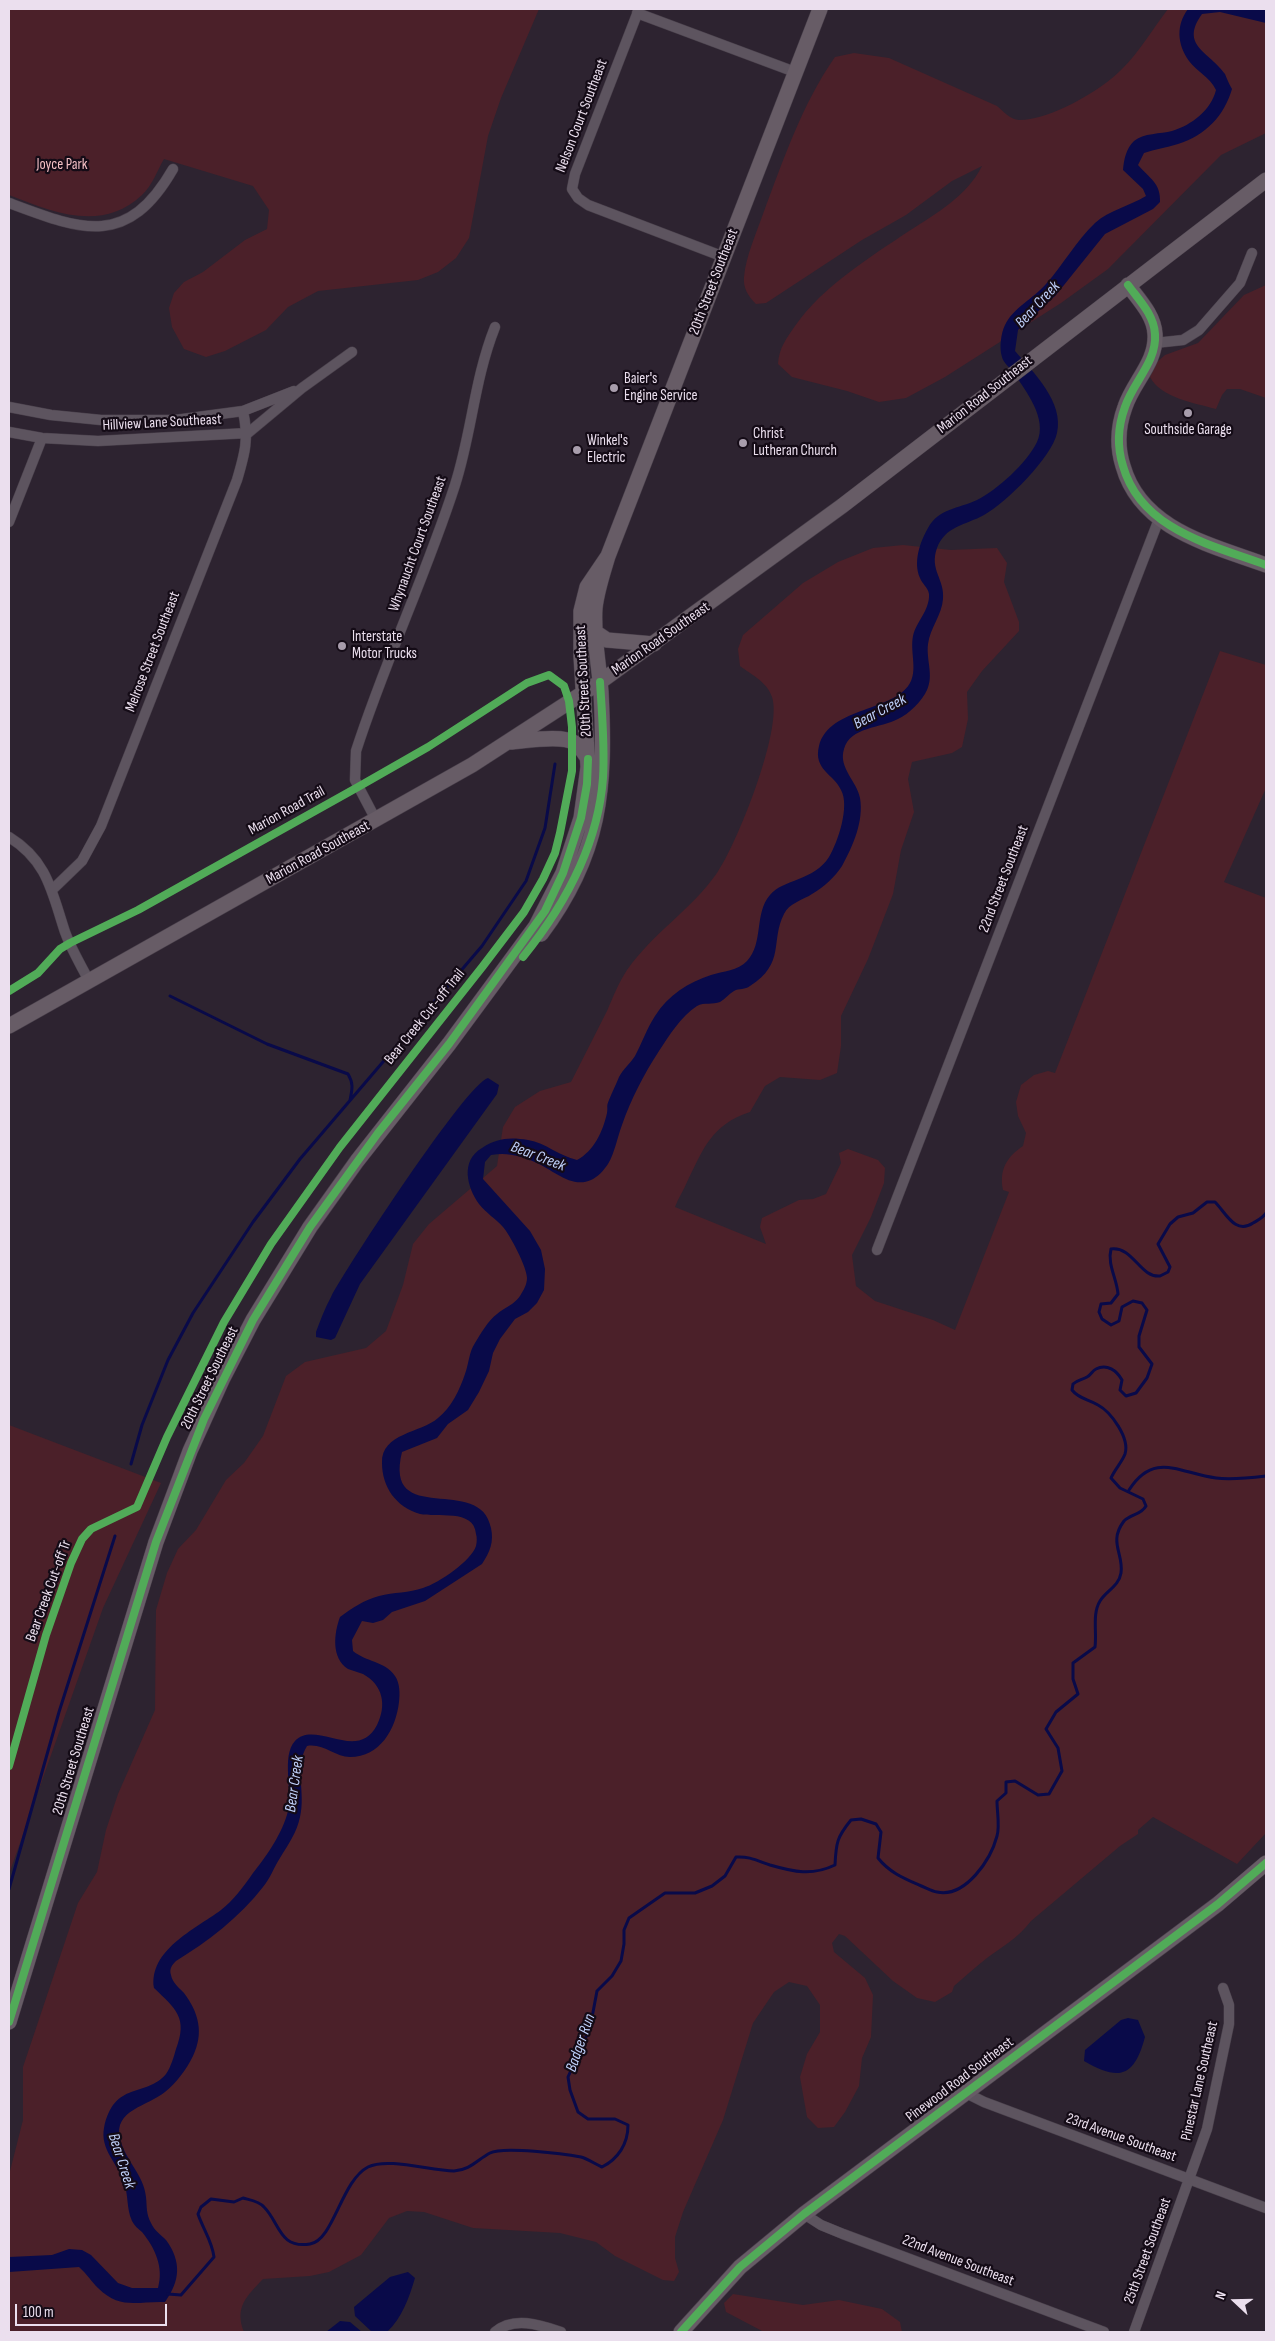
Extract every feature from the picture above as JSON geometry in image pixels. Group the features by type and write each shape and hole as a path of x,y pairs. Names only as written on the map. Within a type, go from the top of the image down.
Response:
{"street":[{"name":"20th Street Southeast","path":"9,2022 153,1551 204,1419 253,1320 310,1227 378,1133 449,1044 537,939 560,909 576,877 593,830 601,795 604,741 595,632 596,596 608,556 820,9"},
{"path":"638,11 795,72"},
{"name":"Nelson Court Southeast","path":"638,11 575,174 572,189 578,198 588,205 724,257"},
{"path":"9,203 70,225 107,226 140,211 157,194 173,169"},
{"name":"Marion Road Southeast","path":"9,1026 376,820 509,742 600,682 834,512 1266,180"},
{"path":"1155,343 1183,340 1199,330 1240,283 1252,253"},
{"path":"1128,285 1151,317 1154,326 1155,343 1148,364 1125,406 1119,438 1121,461 1128,484 1142,504 1159,519 1190,536 1266,565"},
{"name":"Whynaucht Court Southeast","path":"376,820 355,780 356,751 427,566 456,484 477,383 495,327"},
{"name":"Hillview Lane Southeast","path":"9,432 42,438 98,441 248,433 302,388 352,352"},
{"name":"Hillview Lane Southeast","path":"9,407 51,415 101,420 176,420 244,411 302,388"},
{"name":"Melrose Street Southeast","path":"53,889 76,869 96,838 237,480 245,454 248,433 244,411"},
{"path":"9,522 42,438"},
{"name":"22nd Street Southeast","path":"877,1250 1159,519"},
{"name":"20th Street Southeast","path":"449,1044 536,926 570,856 581,818 587,784 588,759 580,611 587,588 608,556"},
{"path":"595,632 607,640 654,644"},
{"path":"509,742 547,739 571,741 578,746 588,759"},
{"path":"9,837 28,852 53,889 65,932 89,981"},
{"name":"Pinewood Road Southeast","path":"681,2332 740,2267 804,2214 1218,1904 1266,1863"},
{"name":"Pinestar Lane Southeast","path":"1188,2179 1206,2129 1229,2024 1229,2005 1223,1988"},
{"name":"23rd Avenue Southeast","path":"966,2093 994,2106 1266,2208"},
{"name":"25th Street Southeast","path":"1134,2332 1188,2179"},
{"name":"22nd Avenue Southeast","path":"804,2214 821,2225 843,2234 1104,2332"},
{"path":"495,2332 506,2326 527,2323 561,2332"}],"green space":[{"name":"Joyce Park","path":"9,9 539,9 501,98 488,136 469,238 456,258 438,272 418,280 318,291 288,307 266,330 225,351 206,357 184,349 172,327 169,308 174,293 184,282 203,272 245,240 267,229 269,210 253,186 164,159 152,183 142,195 126,207 110,213 94,216 77,216 43,208 9,195"},
{"path":"1168,9 1266,9 1266,133 1221,155 1108,269 1061,303 945,377 906,398 879,402 847,391 792,377 778,364 781,348 795,326 819,298 863,262 960,195 976,177 982,166 952,181 906,215 862,240 766,303 756,304 748,295 744,285 745,269 754,237 803,113 835,57 854,53 889,58 997,106 1013,119 1031,119 1059,110 1101,87 1134,56"},
{"path":"1266,285 1266,398 1240,389 1227,389 1216,409 1179,399 1155,384 1150,377 1156,363 1165,355 1198,343 1244,295"},
{"path":"903,545 951,550 997,548 1007,563 1004,582 1019,622 1019,631 982,671 967,692 968,719 962,747 952,753 912,762 908,779 914,812 901,850 893,894 868,959 841,1016 841,1046 837,1073 820,1080 780,1077 765,1086 750,1112 726,1124 710,1139 675,1207 766,1244 760,1227 762,1218 799,1200 813,1199 826,1194 841,1163 839,1153 848,1149 878,1160 885,1168 884,1183 871,1217 852,1255 856,1286 875,1301 933,1320 955,1330 1009,1192 1003,1190 1003,1170 1009,1159 1023,1146 1026,1133 1018,1116 1016,1102 1021,1085 1034,1075 1048,1071 1055,1073 1220,651 1266,665 1266,788 1224,882 1266,898 1266,1833 1237,1864 1153,1817 1138,1830 1138,1834 1120,1846 1031,1921 1015,1937 954,1986 952,1992 935,2002 917,1998 893,1981 845,1936 839,1934 832,1943 834,1952 865,1978 873,1995 871,2037 862,2058 859,2086 845,2112 834,2127 818,2128 807,2117 800,2077 807,2054 820,2032 820,2005 807,1986 789,1982 774,1992 753,2023 723,2120 683,2212 675,2237 675,2258 679,2272 674,2281 663,2280 615,2256 596,2242 560,2233 473,2228 424,2212 407,2211 389,2218 361,2255 329,2272 310,2276 263,2279 247,2297 241,2309 240,2316 244,2332 9,2332 9,2175 23,2120 23,2067 78,1903 97,1872 106,1830 118,1794 155,1710 156,1610 167,1573 178,1549 196,1530 226,1480 244,1463 263,1436 286,1376 305,1362 366,1348 386,1331 403,1285 413,1244 429,1224 497,1166 503,1127 515,1107 540,1091 571,1082 627,970 649,944 696,898 717,873 736,838 756,786 765,759 774,713 772,697 767,687 740,666 738,649 743,635 803,583 838,562 873,548"},
{"path":"9,1425 161,1483 103,1608 9,1874"},
{"path":"733,2294 803,2305 839,2300 882,2309 900,2322 902,2332 764,2332 726,2312 724,2303"}],"water":[{"name":"Bear Creek","path":"1188,9 1266,9 1266,23 1220,12 1202,14 1196,25 1195,41 1199,48 1219,66 1232,89 1224,108 1205,130 1197,135 1178,144 1144,153 1138,165 1159,190 1160,202 1153,209 1105,234 1056,295 1018,330 1015,351 1038,378 1052,399 1058,421 1057,433 1047,454 1015,490 984,515 957,527 945,535 937,548 935,562 942,586 943,599 941,611 931,632 928,644 930,679 927,690 919,703 911,711 891,722 859,732 847,742 844,749 844,762 858,792 861,807 857,833 842,866 825,885 786,910 780,924 773,960 769,969 761,977 748,987 734,991 720,1002 697,1006 676,1027 653,1060 638,1087 610,1159 598,1175 591,1180 577,1182 563,1178 531,1161 509,1154 491,1155 485,1162 483,1179 530,1231 541,1250 545,1269 544,1290 537,1303 528,1312 515,1319 500,1339 493,1353 489,1371 468,1410 448,1424 437,1438 402,1452 400,1475 406,1489 419,1495 470,1504 484,1512 491,1528 491,1547 482,1564 425,1601 392,1612 383,1620 373,1623 362,1621 352,1640 353,1651 386,1667 395,1676 399,1685 397,1712 390,1731 378,1747 361,1756 339,1755 318,1746 307,1746 301,1763 302,1799 299,1823 268,1880 234,1919 176,1961 171,1967 170,1973 173,1980 184,1993 196,2016 199,2031 196,2048 181,2076 165,2092 127,2115 119,2129 122,2147 145,2189 149,2220 166,2240 175,2256 177,2271 174,2287 165,2302 129,2303 121,2302 106,2295 79,2267 9,2272 9,2257 52,2255 69,2249 82,2250 91,2255 118,2283 132,2288 158,2288 160,2273 157,2258 147,2238 132,2221 125,2185 104,2143 103,2136 109,2113 115,2103 123,2096 158,2081 166,2074 173,2058 181,2029 180,2022 174,2008 154,1988 154,1975 159,1963 176,1942 230,1902 264,1859 274,1843 288,1811 288,1765 291,1748 295,1741 303,1736 314,1735 348,1741 359,1740 369,1736 377,1725 382,1710 379,1690 363,1674 348,1669 336,1652 335,1638 340,1617 358,1605 374,1598 418,1590 430,1585 454,1571 468,1558 476,1546 477,1537 474,1526 469,1520 462,1517 420,1514 411,1511 397,1501 388,1488 382,1463 383,1453 388,1445 403,1435 431,1423 443,1414 460,1386 471,1350 480,1335 494,1317 518,1299 524,1290 527,1278 518,1251 503,1227 479,1204 471,1190 468,1167 471,1160 475,1153 482,1148 498,1140 509,1139 535,1142 577,1160 583,1156 593,1146 603,1127 608,1102 622,1071 635,1056 649,1025 660,1008 687,986 703,978 735,969 747,961 756,946 762,910 770,895 783,886 815,871 829,857 842,824 844,805 838,784 825,771 819,761 819,746 825,733 836,723 849,716 892,699 903,691 911,681 913,676 913,636 929,600 929,594 920,578 917,565 918,552 928,528 938,516 977,500 1002,483 1026,459 1037,442 1040,433 1038,415 1034,406 1002,357 1001,341 1005,325 1018,308 1046,284 1095,223 1146,196 1143,189 1123,170 1126,154 1134,141 1142,136 1172,131 1187,125 1200,116 1210,104 1216,90 1207,78 1192,65 1182,48 1180,41 1181,21"},
{"path":"488,1078 499,1085 497,1094 360,1284 335,1338 331,1340 316,1337 316,1332 325,1310 341,1279 407,1178 457,1110 476,1088"},
{"path":"1128,2018 1138,2020 1145,2037 1141,2051 1130,2068 1124,2072 1116,2073 1084,2061 1085,2050 1121,2020"},
{"path":"408,2272 415,2278 401,2314 387,2332 372,2332 355,2316 354,2307 390,2277"},
{"path":"340,2321 350,2322 362,2332 326,2332"}],"waterway":[{"path":"131,1464 142,1425 168,1360 193,1313 253,1222 300,1159 482,946 526,881 545,828 555,764"},
{"path":"170,996 267,1044 348,1074 352,1084 350,1100"},
{"name":"Badger Run","path":"168,2294 181,2295 214,2257 198,2214 201,2207 211,2199 234,2202 243,2198 257,2202 269,2213 286,2239 300,2245 310,2244 318,2240 332,2222 351,2184 359,2174 376,2164 387,2163 454,2171 469,2167 490,2153 507,2150 534,2151 581,2157 602,2167 613,2160 624,2145 628,2125 615,2119 588,2119 578,2112 570,2090 568,2077 590,2028 597,1991 612,1976 621,1961 624,1930 629,1918 665,1893 695,1893 712,1886 725,1876 736,1857 749,1858 787,1870 803,1872 819,1871 835,1865 840,1836 851,1820 861,1819 876,1824 881,1832 878,1858 892,1871 907,1880 935,1891 948,1892 958,1889 976,1875 989,1855 997,1836 997,1801 1006,1793 1006,1782 1015,1781 1038,1795 1049,1794 1062,1771 1058,1748 1046,1729 1056,1712 1078,1694 1073,1679 1073,1663 1095,1647 1095,1617 1098,1606 1103,1597 1120,1578 1121,1566 1117,1542 1119,1528 1124,1521 1146,1506 1143,1499 1120,1488 1111,1478 1122,1460 1126,1448 1122,1433 1114,1419 1103,1408 1081,1397 1072,1390 1073,1384 1096,1369 1108,1367 1122,1380 1120,1390 1126,1396 1136,1393 1147,1378 1152,1364 1139,1347 1139,1336 1147,1310 1142,1303 1133,1301 1122,1307 1119,1321 1111,1325 1102,1319 1099,1312 1101,1304 1111,1303 1118,1294 1110,1260 1111,1249 1119,1249 1125,1252 1147,1272 1160,1276 1168,1272 1170,1267 1158,1244 1170,1224 1178,1217 1193,1213 1207,1202 1215,1202 1231,1221 1241,1226 1253,1223 1262,1218 1266,1213"},
{"path":"1129,1490 1138,1478 1148,1471 1158,1468 1179,1469 1222,1479 1266,1476"},
{"path":"9,1889 59,1712 115,1536"}],"cycle path":[{"path":"1128,285 1149,314 1155,334 1152,354 1129,398 1120,429 1121,459 1132,488 1145,506 1181,532 1202,542 1266,565"},
{"name":"Marion Road Trail","path":"9,991 38,973 60,949 70,943 138,910 358,787 428,747 527,683 549,675 564,686 569,701 572,727 572,771 555,853 543,879 524,912 340,1147 271,1244 224,1322 167,1437 137,1507 91,1529 82,1539 71,1563 46,1635 9,1766"},
{"path":"523,957 553,917 577,874 587,851 594,827 600,803 604,766 600,682"},
{"path":"9,2022 156,1542 204,1419 253,1320 310,1227 378,1133 449,1044 545,911 563,873 581,818 587,784 588,759"},
{"path":"681,2332 740,2267 804,2214 1218,1904 1266,1863"}],"place":[{"name":"Baier's Engine Service","path":"614,388"},
{"name":"Southside Garage","path":"1188,413"},
{"name":"Christ Lutheran Church","path":"743,443"},
{"name":"Winkel's Electric","path":"577,450"},
{"name":"Interstate Motor Trucks","path":"342,646"}]}
